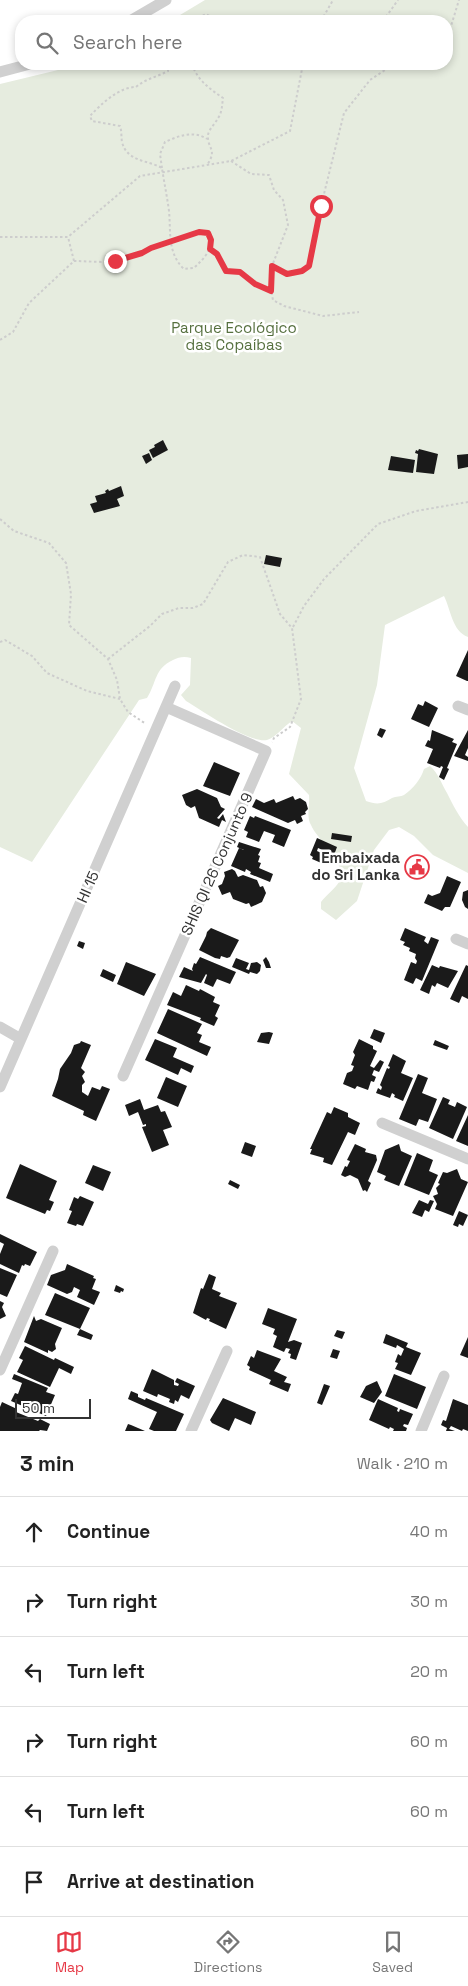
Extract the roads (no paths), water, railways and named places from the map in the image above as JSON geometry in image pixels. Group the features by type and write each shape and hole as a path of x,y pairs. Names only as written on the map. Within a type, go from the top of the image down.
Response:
{"street":[{"path":"140,15 166,0"},
{"path":"0,72 15,68"},
{"name":"HI 15","path":"0,1087 174,686"},
{"name":"SHIS QI 26 Conjunto 9","path":"123,1076 266,752 166,707"},
{"path":"456,939 468,944"},
{"path":"0,1026 21,1039"},
{"path":"382,1122 468,1159"},
{"path":"0,1370 53,1251"},
{"path":"191,1431 226,1350"},
{"path":"421,1431 444,1376"}],"place":[{"name":"Embaixada do Sri Lanka","path":"417,867"}],"park label":[{"name":"Parque Ecológico das Copaíbas","path":"234,336"}]}
